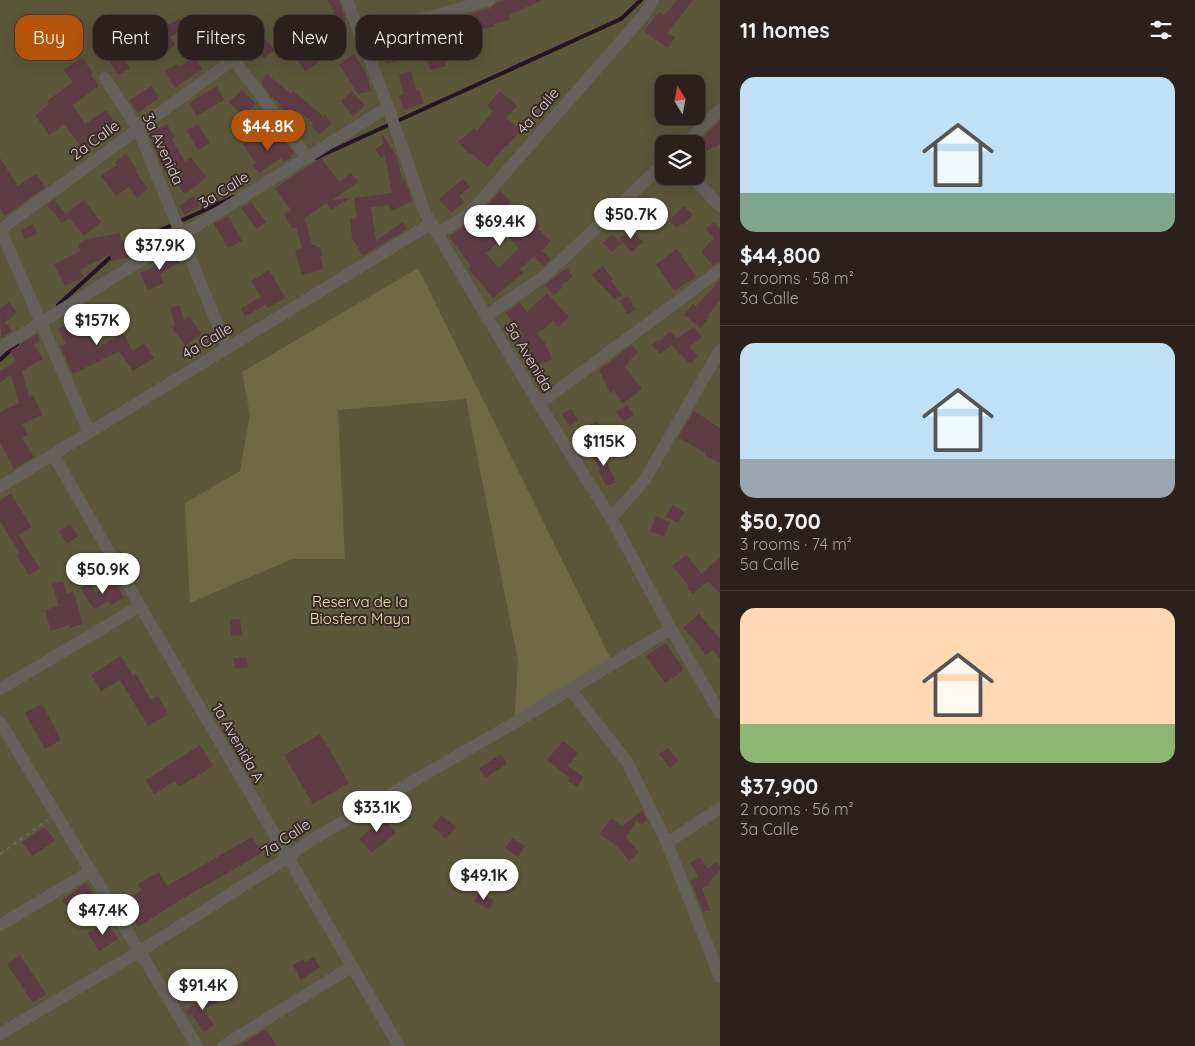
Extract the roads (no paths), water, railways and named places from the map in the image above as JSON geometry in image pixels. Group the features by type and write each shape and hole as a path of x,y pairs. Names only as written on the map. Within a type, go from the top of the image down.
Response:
{"street":[{"name":"5a Avenida","path":"347,0 356,22"},
{"path":"437,15 489,0"},
{"name":"4a Calle","path":"0,487 227,348 435,228 468,215 644,15 653,0"},
{"name":"2a Calle","path":"0,229 233,60"},
{"path":"235,60 307,157"},
{"name":"5a Avenida","path":"370,60 425,213 539,404 611,518 671,629 720,713"},
{"name":"3a Avenida","path":"105,78 138,129 183,235 227,348"},
{"name":"3a Calle","path":"0,348 388,107"},
{"path":"694,135 720,110"},
{"path":"486,316 547,274 655,172"},
{"path":"700,185 720,206"},
{"path":"0,229 89,432"},
{"path":"539,404 720,270"},
{"path":"611,518 644,482 720,350"},
{"name":"1a Avenida A","path":"53,454 287,858 399,1046"},
{"path":"0,689 140,606"},
{"name":"7a Calle","path":"0,1034 140,952 287,858 308,842 671,629"},
{"path":"570,689 627,762 667,843 720,977"},
{"path":"0,722 197,1046"},
{"path":"667,843 720,808"},
{"path":"0,925 91,871"},
{"path":"223,1046 351,967"}],"waterway":[{"path":"316,158 621,19 641,0"},
{"path":"137,241 233,197"},
{"path":"58,305 114,254"},
{"path":"0,360 17,344"}],"park label":[{"name":"Reserva de la Biosfera Maya","path":"360,610"}]}
